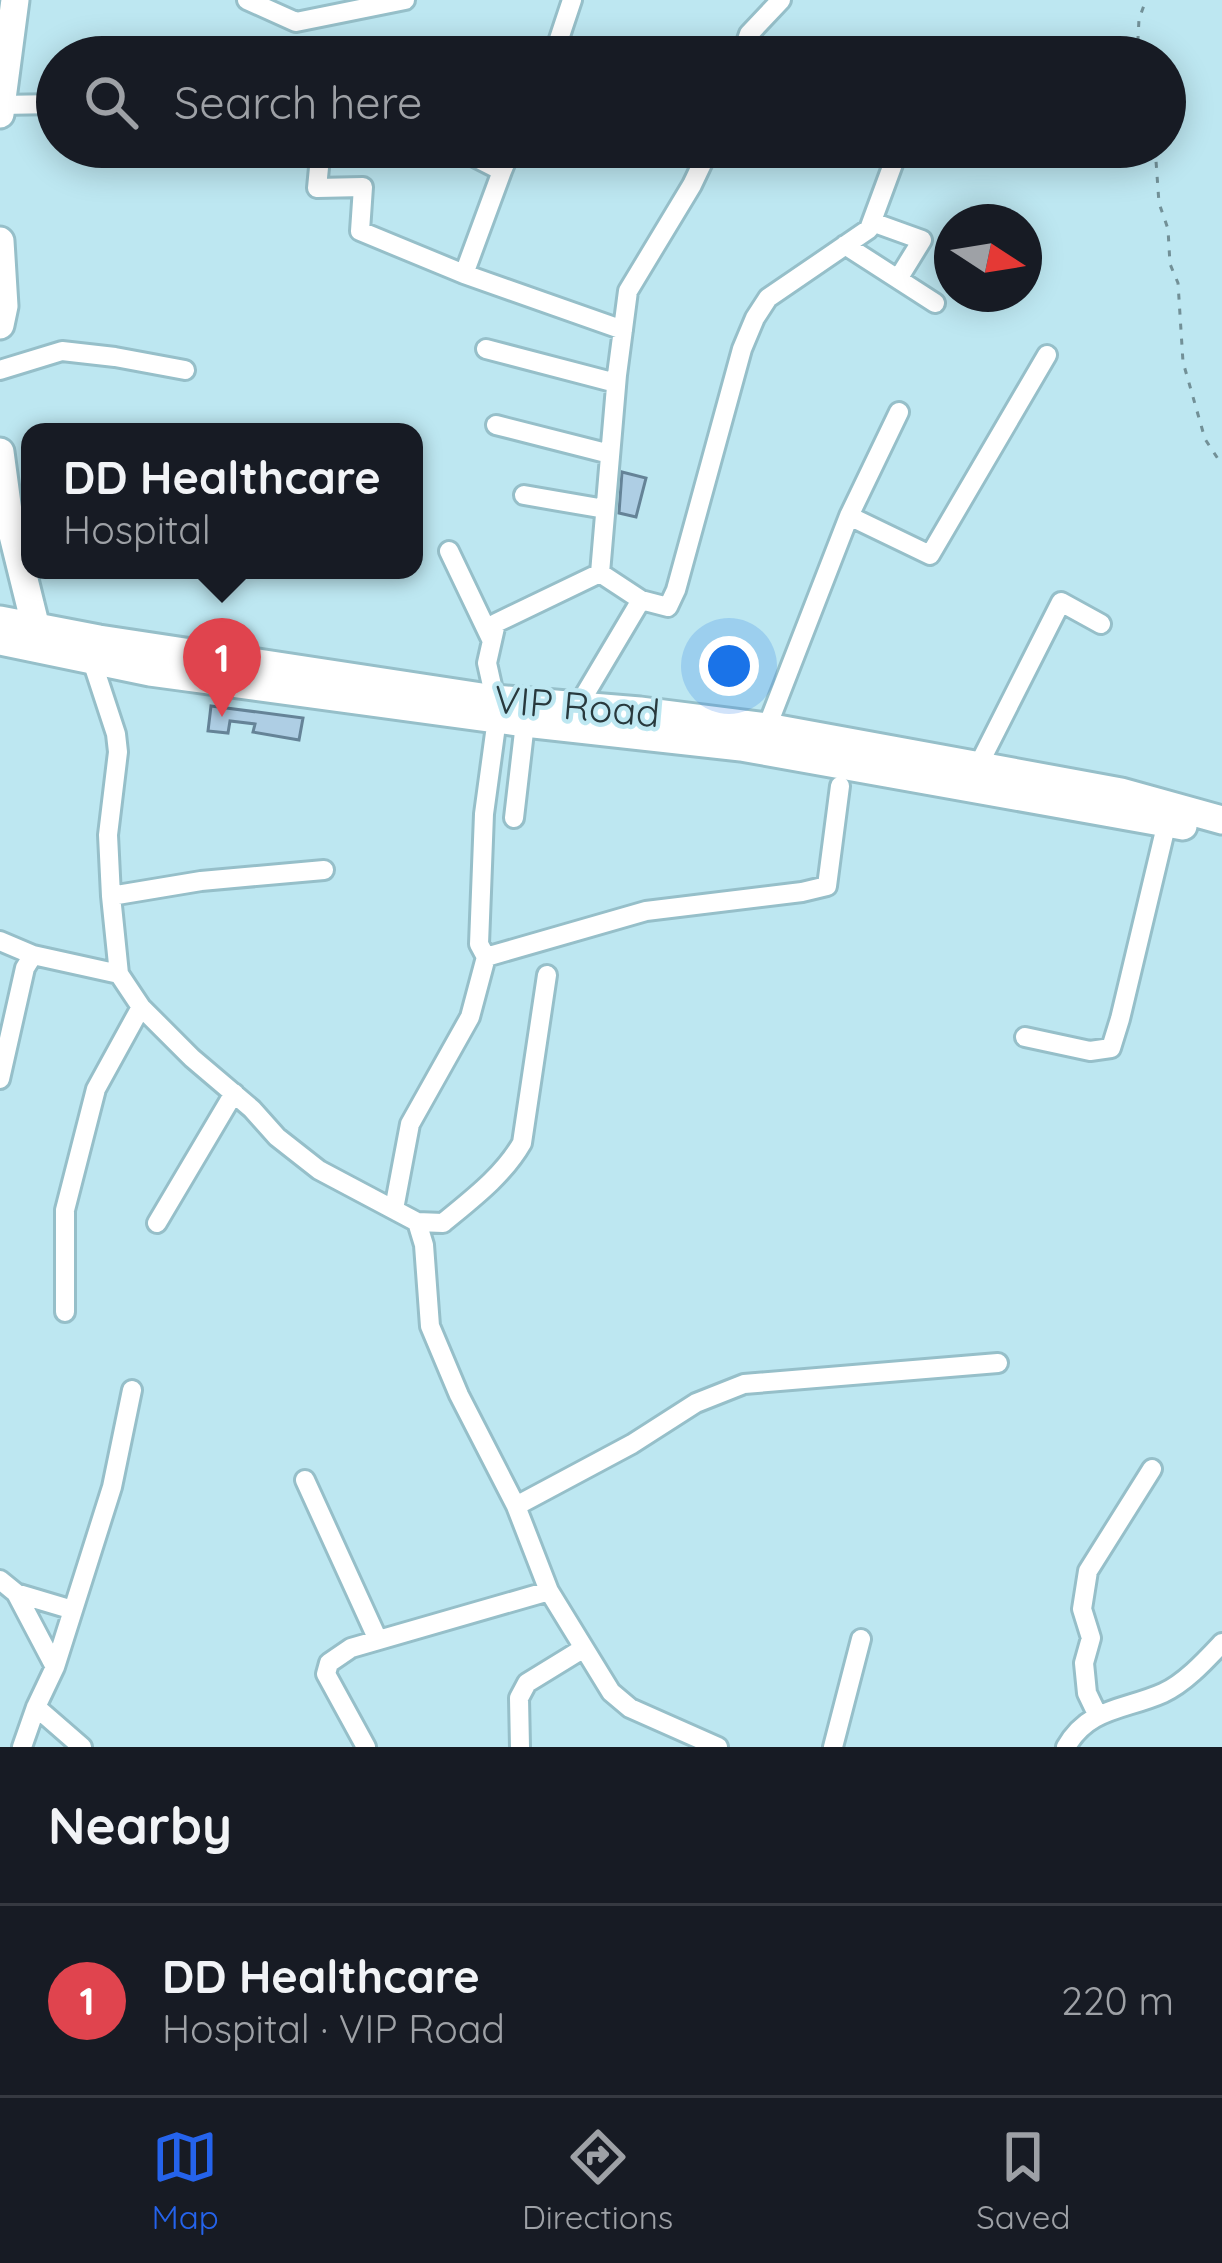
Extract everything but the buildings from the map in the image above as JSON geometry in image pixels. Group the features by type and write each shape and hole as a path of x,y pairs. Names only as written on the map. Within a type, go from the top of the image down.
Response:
{"main road":[{"path":"1,98 15,0"},
{"path":"0,241 4,306 0,326"},
{"path":"0,452 17,489 9,519 21,576"},
{"path":"22,579 34,638"},
{"name":"VIP Road","path":"0,620 34,638"},
{"name":"VIP Road","path":"0,641 34,638 495,699 767,727 1121,792 1222,820"},
{"name":"VIP Road","path":"98,650 150,671 525,723 741,747 1167,822 1222,837"}],"street":[{"path":"247,0 296,22 405,0"},
{"path":"548,0 571,4 560,36"},
{"path":"747,36 781,0"},
{"path":"1,98 36,102"},
{"path":"319,168 317,188 363,188 360,231 464,274 623,330"},
{"path":"496,168 502,171"},
{"path":"464,274 503,168"},
{"path":"600,573 628,291 700,168"},
{"path":"600,573 640,600 668,608 755,318 768,298 869,229 892,168"},
{"path":"872,222 922,240 898,279"},
{"path":"845,245 934,302"},
{"path":"486,349 616,383"},
{"path":"0,370 62,351 185,370"},
{"path":"849,517 930,555 1047,355"},
{"path":"767,727 849,517 899,412"},
{"path":"496,425 610,454"},
{"path":"524,495 605,509"},
{"path":"449,550 492,641"},
{"path":"495,699 487,663 496,623 600,573"},
{"path":"578,706 640,600"},
{"path":"978,766 1061,602 1101,624"},
{"path":"98,650 95,670 118,752 108,835 119,974 141,1007 192,1058 319,1170 417,1222 443,1223 485,1189 522,1143 547,975"},
{"path":"514,818 525,723"},
{"path":"394,1209 410,1124 470,1017 485,957 479,944 484,814 495,734"},
{"path":"485,957 646,910 827,886 840,786"},
{"path":"1025,1037 1090,1051 1111,1048 1167,822"},
{"path":"110,896 201,881 324,870"},
{"path":"0,941 33,955 119,974"},
{"path":"0,1078 25,968 33,955"},
{"path":"65,1312 65,1210 96,1088 141,1007"},
{"path":"157,1223 234,1094"},
{"path":"417,1222 424,1245 430,1326 516,1506 549,1592 610,1692 630,1708 718,1747"},
{"path":"516,1506 632,1444 696,1403 744,1384 998,1363"},
{"path":"22,1747 55,1667 112,1487 132,1390"},
{"path":"1098,1716 1088,1693 1084,1664 1090,1638 1082,1609 1088,1571 1152,1469"},
{"path":"305,1480 378,1640"},
{"path":"0,1580 16,1593 73,1610"},
{"path":"366,1747 326,1674 329,1663 351,1648 549,1592"},
{"path":"16,1593 55,1667"},
{"path":"833,1747 862,1639"},
{"path":"1066,1747 1077,1728 1098,1716 1169,1691 1222,1643"},
{"path":"520,1747 519,1698 526,1683 584,1648"},
{"path":"36,1707 82,1747"}],"path":[{"path":"1138,36 1146,0"},
{"path":"1156,168 1170,264 1178,284 1183,362 1205,439 1222,465"}],"place":[{"name":"DD Healthcare","path":"222,717"}]}
